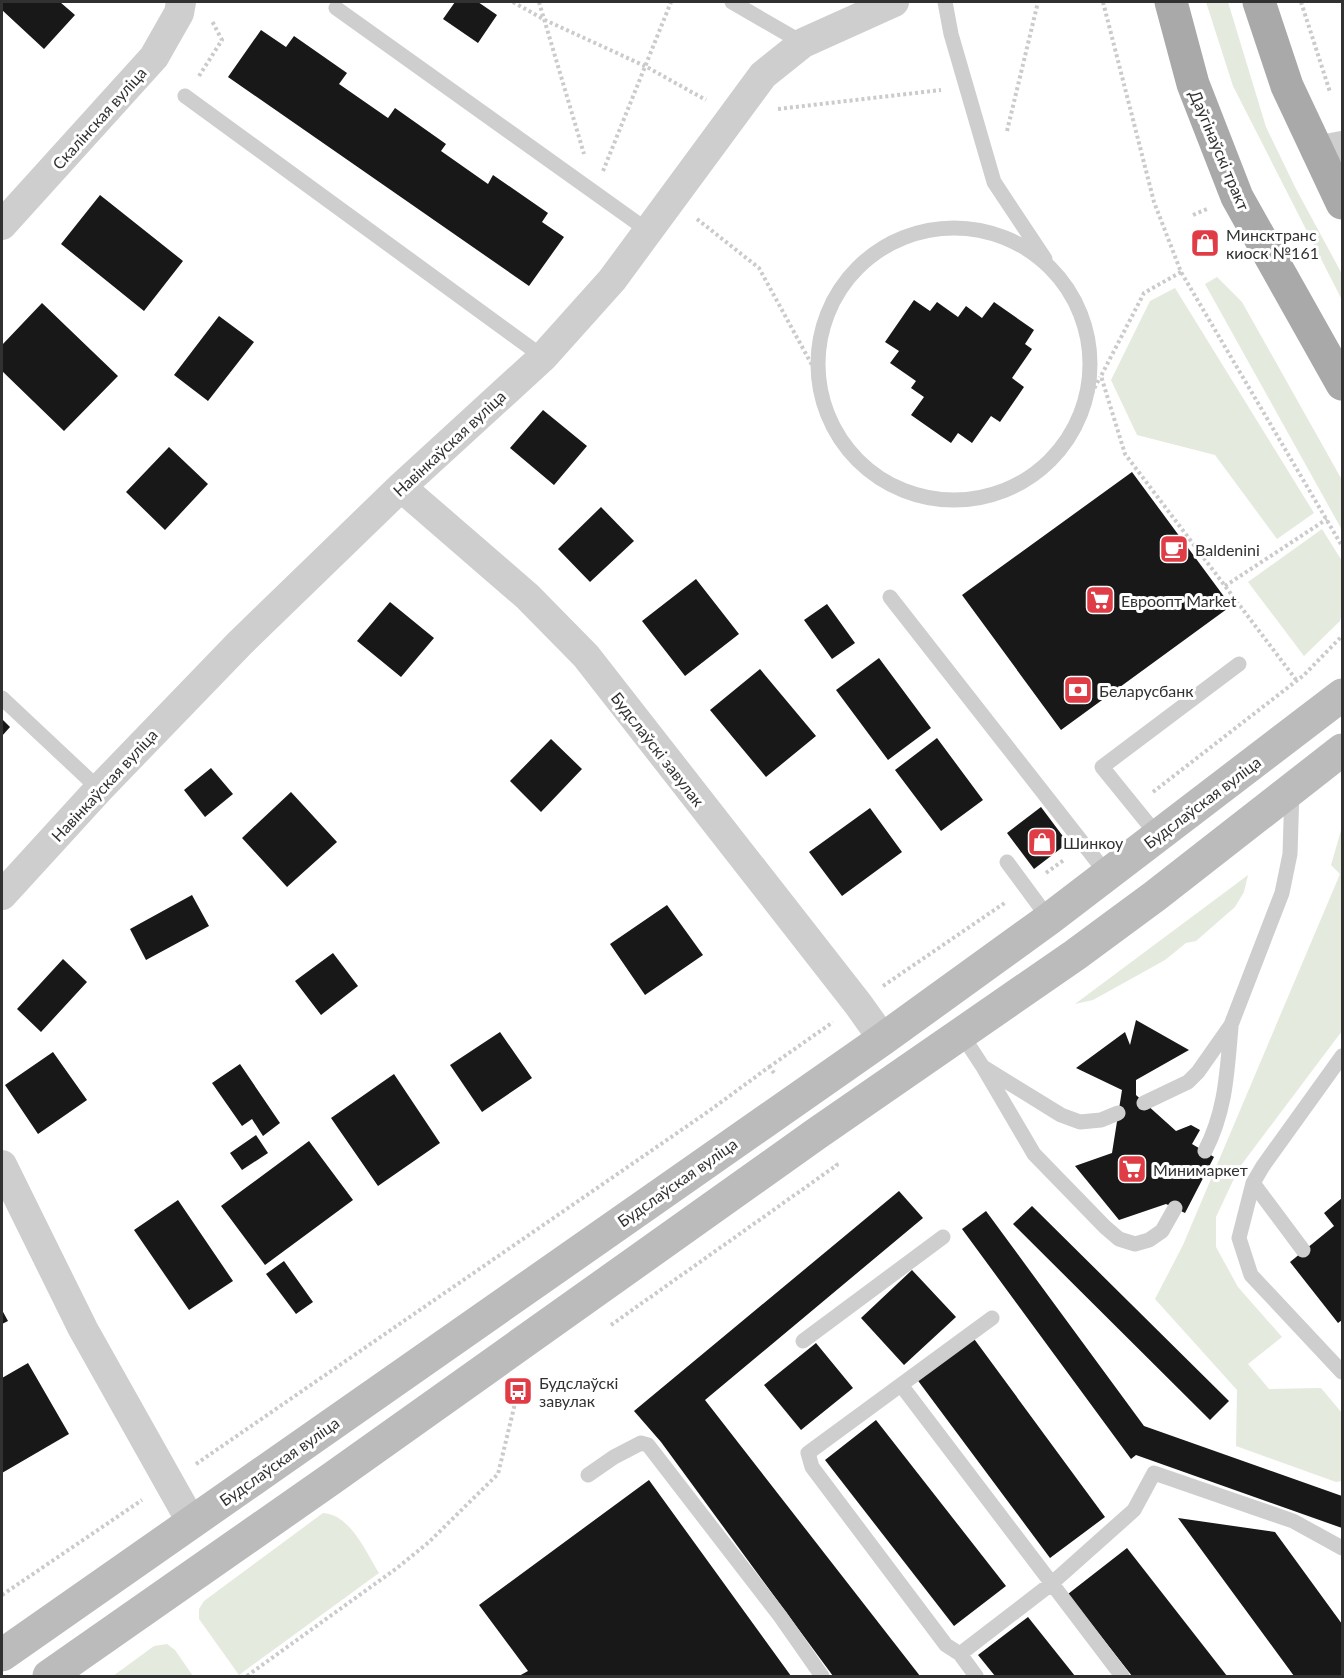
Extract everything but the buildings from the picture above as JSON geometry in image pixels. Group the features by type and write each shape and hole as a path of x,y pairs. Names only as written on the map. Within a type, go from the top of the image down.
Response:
{"main road":[{"name":"Даўгінаўскі тракт","path":"1171,2 1193,84 1237,197 1342,384"},
{"path":"1259,2 1287,86 1329,149 1342,203"},
{"name":"Будслаўская вуліца","path":"2,1654 192,1523 552,1268 884,1039 1049,919 1342,695"},
{"path":"49,1677 332,1479 816,1134 962,1035 1093,942 1342,750"}],"street":[{"name":"Скалінская вуліца","path":"2,225 154,57 179,13 181,2"},
{"name":"Навінкаўская вуліца","path":"2,895 99,789 240,643 401,487 543,357 612,280 763,75 803,44 894,2"},
{"name":"Будслаўскі завулак","path":"401,487 527,596 586,656 884,1039"},
{"path":"2,1165 83,1329 192,1523"}],"lane":[{"path":"732,2 803,44"},
{"path":"945,2 951,34 994,182 1050,266 1068,288 1084,322 1091,367 1081,415 1057,454 1024,482 981,498 932,499 884,482 849,452 829,420 818,376 824,324 847,279 885,247 928,230 974,229 1019,244 1050,266"},
{"path":"336,8 648,230"},
{"path":"185,96 543,357"},
{"path":"890,597 1107,874"},
{"path":"1158,836 1102,767 1239,664"},
{"path":"2,698 99,789"},
{"path":"1144,1103 1188,1082 1198,1072 1231,1025 1282,893 1290,854 1292,790"},
{"path":"1007,862 1049,919"},
{"path":"1205,1152 1214,1133 1226,1093 1231,1025"},
{"path":"962,1035 1034,1154 1119,1239 1135,1244 1149,1240 1162,1231 1175,1208"},
{"path":"1342,1056 1253,1183 1239,1238 1251,1275 1342,1372"},
{"path":"983,1067 1061,1115 1080,1122 1101,1120 1118,1113"},
{"path":"1253,1183 1303,1251"},
{"path":"803,1341 943,1237"},
{"path":"976,1677 960,1654 946,1645 812,1467 808,1453 992,1318"},
{"path":"901,1385 1122,1677"},
{"path":"588,1475 614,1457 641,1443 648,1445 780,1616 822,1677"},
{"path":"960,1654 1051,1584 1134,1510 1154,1473 1293,1521 1342,1548"}],"path":[{"path":"539,2 595,192"},
{"path":"595,192 671,2"},
{"path":"994,182 1038,2"},
{"path":"1102,2 1154,202 1181,272 1342,546"},
{"path":"1301,2 1333,101"},
{"path":"185,96 222,40 211,21"},
{"path":"671,198 759,268 818,376"},
{"path":"1081,415 1144,293 1181,272"},
{"path":"1101,376 1125,454 1297,681"},
{"path":"1225,586 1327,519"},
{"path":"2,1595 709,1111"},
{"path":"247,1677 421,1549 498,1474 518,1391"}],"shaded area":[{"path":"1206,2 1228,2 1266,127 1296,189 1342,274 1342,300 1233,86"},
{"path":"1217,277 1242,302 1342,480 1342,530 1205,284"},
{"path":"1175,288 1314,513 1277,539 1215,455 1137,435 1111,380 1150,301"},
{"path":"1322,529 1342,561 1342,613 1340,621 1304,656 1248,582"},
{"path":"1342,827 1342,1031 1239,1168 1216,1217 1216,1247 1238,1287 1282,1337 1248,1364 1269,1389 1321,1388 1342,1413 1342,1481 1336,1482 1236,1446 1237,1390 1155,1299 1183,1245 1340,874 1331,865"},
{"path":"1248,875 1244,892 1235,907 1196,941 1186,943 1165,960 1093,1000 1075,1004"},
{"path":"323,1513 333,1515 349,1527 363,1545 379,1573 239,1675 199,1619 199,1609 204,1601"},
{"path":"167,1644 175,1650 193,1676 113,1676 154,1646"}],"place":[{"name":"Минсктранс киоск №161","path":"1205,243"},
{"name":"Baldenini","path":"1174,549"},
{"name":"Евроопт Market","path":"1100,600"},
{"name":"Беларусбанк","path":"1078,690"},
{"name":"Шинкоу","path":"1042,842"},
{"name":"Минимаркет","path":"1132,1169"},
{"name":"Будслаўскі завулак","path":"518,1391"}]}
